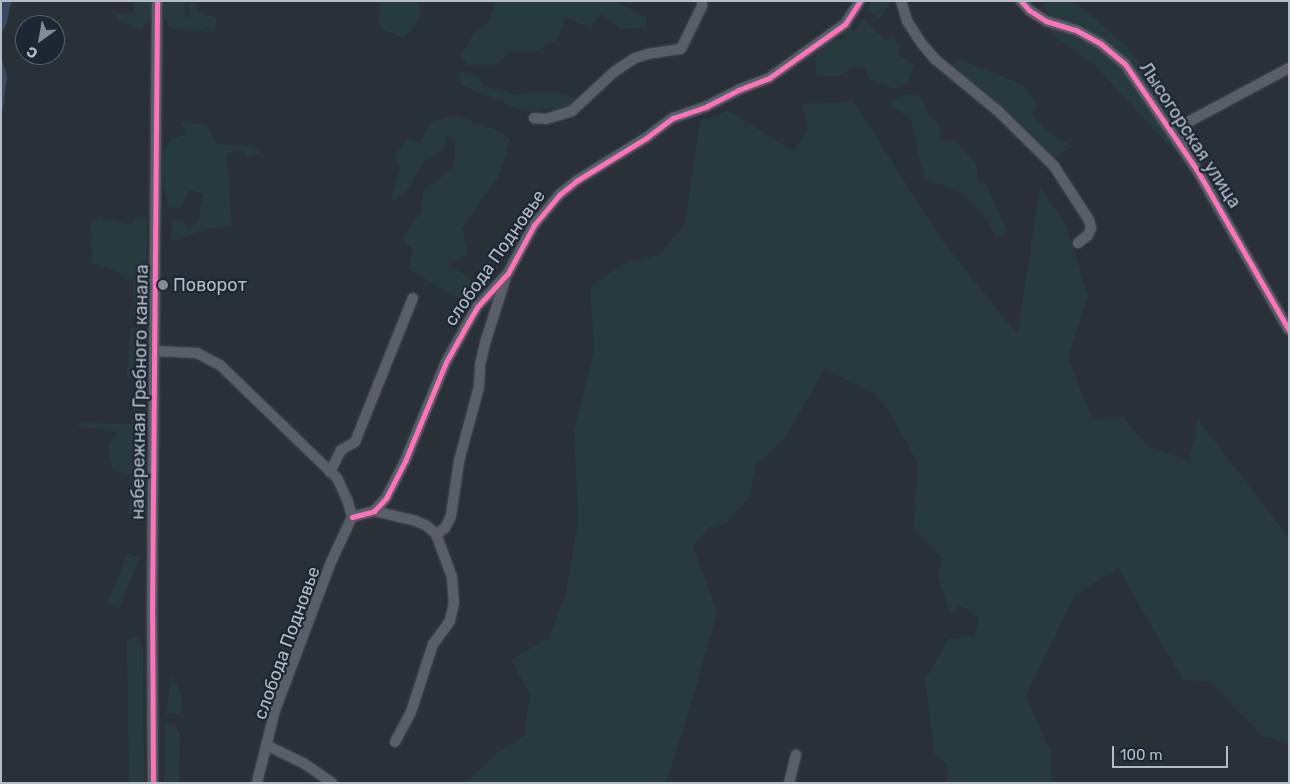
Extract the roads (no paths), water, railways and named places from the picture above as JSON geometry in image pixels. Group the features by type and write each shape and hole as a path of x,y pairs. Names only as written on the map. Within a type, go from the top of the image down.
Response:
{"street":[{"name":"набережная Гребного канала","path":"153,783 152,615 157,1"},
{"path":"534,118 546,119 572,111 614,72 635,58 681,49 702,6 702,1"},
{"name":"слобода Подновье","path":"374,511 386,498 404,462 446,362 477,307 508,273 534,225 553,201 576,181 646,138 673,118 707,106 738,90 769,78 845,24 860,1"},
{"path":"901,1 908,20 922,44 936,60 998,111 1054,166 1089,220 1091,228 1088,235 1078,243"},
{"name":"Лысогорская улица","path":"1021,1 1046,21 1076,30 1101,44 1125,64 1198,172 1289,330"},
{"path":"1183,149 1187,135 1187,125 1190,121 1289,68"},
{"path":"436,534 446,528 451,516 459,461 479,387 480,366 486,340 508,273"},
{"path":"330,472 341,450 355,442 413,298"},
{"path":"155,351 197,353 220,365 336,478 347,499 352,517 374,511 416,521 427,526 436,534 452,577 452,612 450,621 433,644 411,712 395,742"},
{"name":"слобода Подновье","path":"257,783 275,710 331,562 352,517"},
{"path":"266,745 305,764 332,783"},
{"path":"789,783 796,755"}],"water":[{"path":"1,1 11,1 7,22 1,35"},
{"path":"1,57 7,76 1,123"}],"place":[{"name":"Поворот","path":"163,285"}]}
